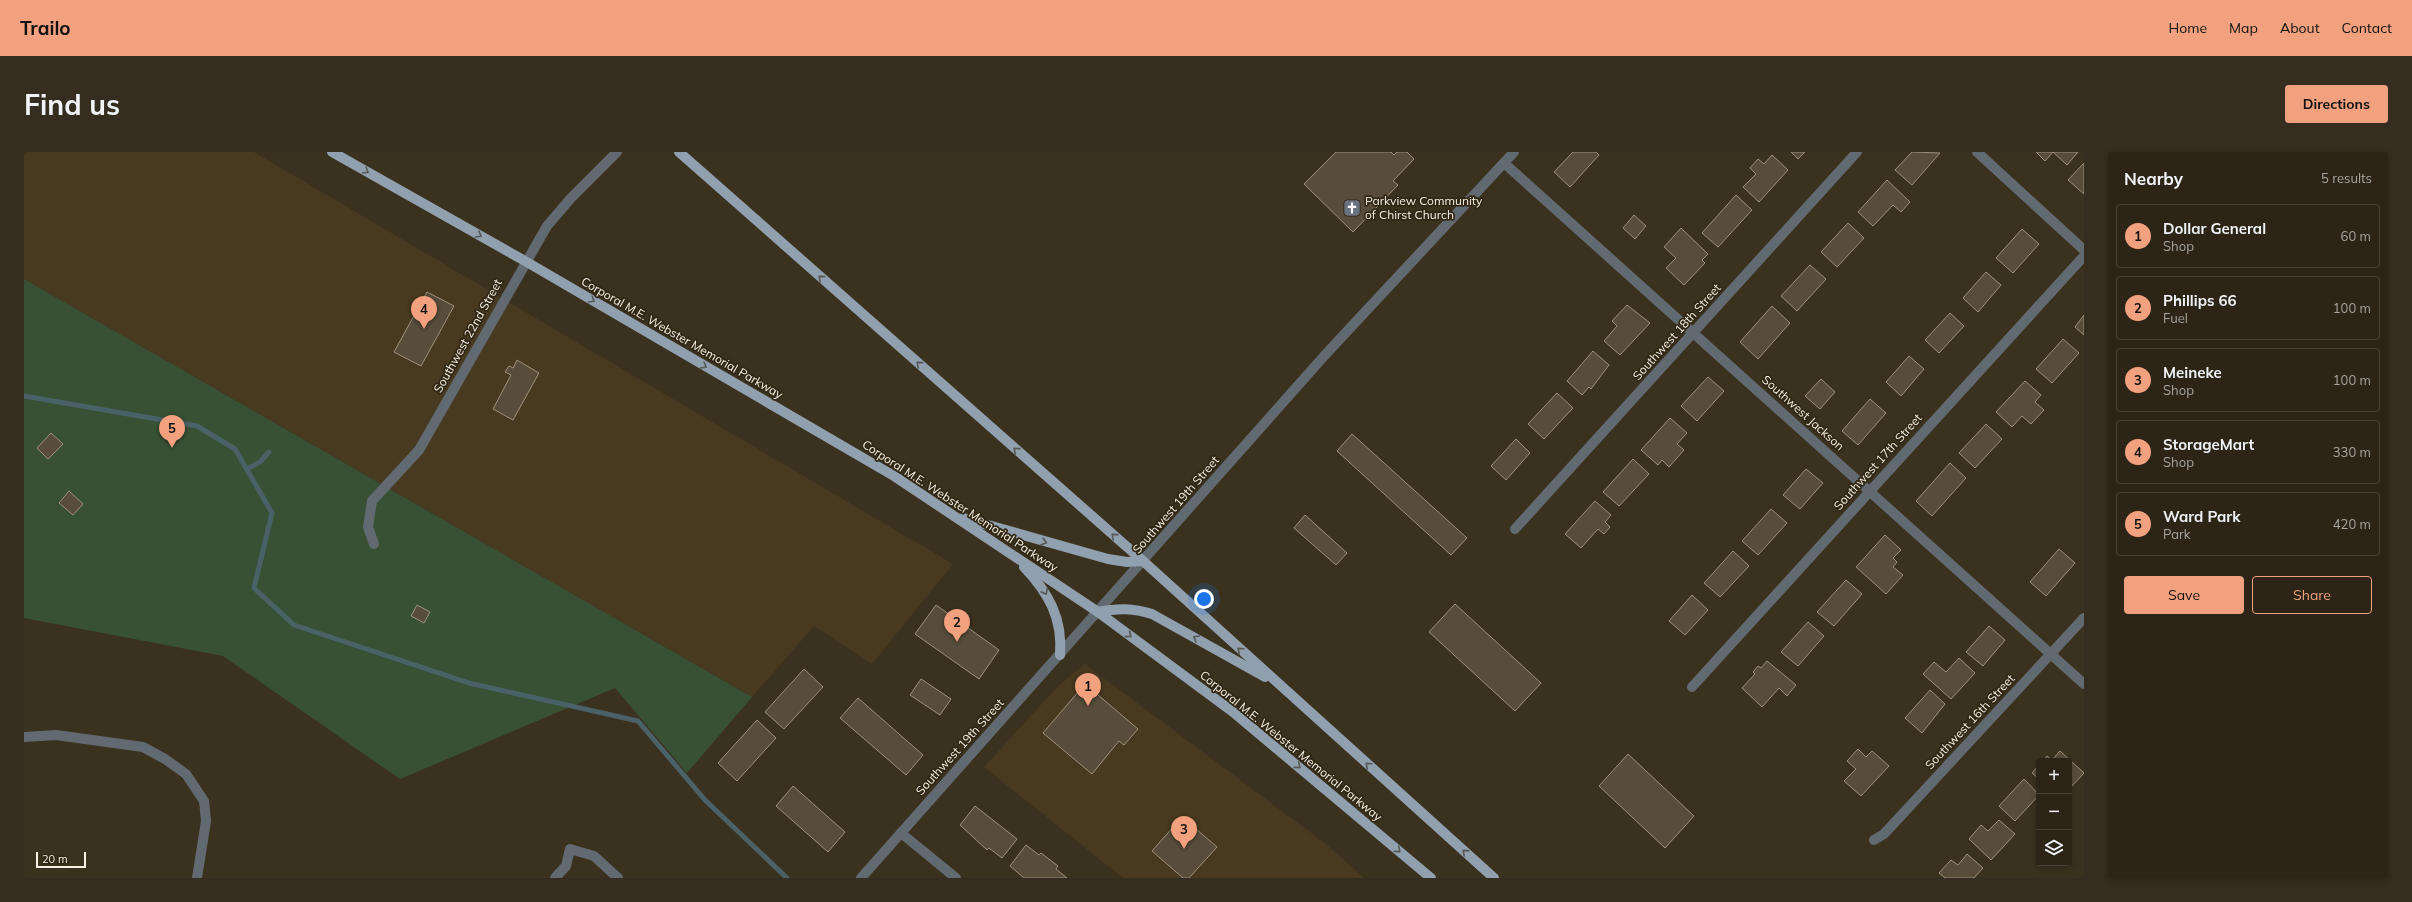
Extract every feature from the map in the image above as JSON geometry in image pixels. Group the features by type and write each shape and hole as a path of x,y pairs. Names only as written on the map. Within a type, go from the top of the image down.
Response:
{"main road":[{"name":"Corporal M.E. Webster Memorial Parkway","path":"332,152 525,261 894,476 1098,612 1233,712 1431,878"},
{"path":"679,152 1143,561 1494,878"},
{"path":"953,515 1079,552 1127,562 1143,561"},
{"path":"1010,553 1042,586 1054,610 1060,632 1060,655"},
{"path":"1098,612 1124,608 1137,609 1152,614 1279,684"}],"street":[{"name":"Southwest 22nd Street","path":"374,544 368,527 372,501 419,450 525,261 547,226 571,198 617,152"},
{"name":"Southwest 19th Street","path":"860,878 1060,655 1325,355 1514,152"},
{"name":"Southwest 18th Street","path":"1515,529 1857,152"},
{"path":"1978,152 2084,250"},
{"name":"Southwest Jackson","path":"1504,163 1870,490 2084,684"},
{"name":"Southwest 17th Street","path":"1692,687 2084,256"},
{"name":"Southwest 16th Street","path":"1874,840 1884,834 2084,618"},
{"path":"24,737 56,735 143,747 166,759 186,774 204,801 206,821 197,878"},
{"path":"900,833 956,878"},
{"path":"555,878 566,866 570,849 594,856 618,878"}],"shaded area":[{"path":"24,152 254,152 953,564 872,664 814,626 752,697 24,279"},
{"path":"1085,664 1326,844 1364,878 1123,878 984,767 1059,685"}],"green space":[{"path":"24,279 752,697 687,773 615,688 400,779 223,656 24,618"}],"building":[{"name":"Parkview Community of Chirst Church","path":"1336,152 1391,152 1394,155 1397,152 1407,152 1414,159 1393,181 1398,185 1353,232 1304,184"},
{"path":"1573,152 1596,152 1599,155 1570,187 1554,172"},
{"path":"1791,152 1805,152 1798,159"},
{"path":"1912,152 1940,153 1912,185 1895,170"},
{"path":"2036,152 2053,152 2045,161"},
{"path":"2053,152 2078,152 2067,165"},
{"path":"1772,155 1788,170 1759,202 1743,187 1756,174 1750,168 1758,159 1764,164"},
{"path":"2084,163 2084,194 2068,180"},
{"path":"1887,180 1910,202 1901,212 1893,205 1873,226 1858,212"},
{"path":"1736,195 1752,210 1718,247 1702,233"},
{"path":"1634,215 1646,226 1635,239 1623,228"},
{"path":"1848,223 1864,238 1837,267 1821,252"},
{"path":"1681,228 1708,254 1702,260 1705,263 1684,285 1666,268 1676,258 1664,247"},
{"path":"2022,229 2039,244 2013,273 1996,258"},
{"path":"1810,265 1826,279 1797,311 1781,296"},
{"path":"1986,272 2001,285 1978,312 1963,298"},
{"path":"427,292 454,306 421,366 394,352"},
{"path":"1627,305 1650,323 1620,355 1604,341 1617,326 1612,321"},
{"path":"1772,306 1790,323 1758,359 1740,342"},
{"path":"1950,313 1964,326 1939,353 1925,340"},
{"path":"2084,315 2084,335 2075,327"},
{"path":"2063,339 2079,353 2052,383 2036,369"},
{"path":"1593,351 1609,365 1591,389 1589,387 1582,395 1567,381"},
{"path":"1909,356 1924,369 1901,396 1886,382"},
{"path":"517,360 539,373 513,420 493,409 511,375 505,372 509,366 513,368"},
{"path":"1708,377 1724,391 1697,421 1681,406"},
{"path":"1821,379 1835,392 1820,409 1805,396"},
{"path":"2025,381 2041,395 2035,402 2044,410 2031,424 2022,416 2012,427 1996,412"},
{"path":"1557,393 1573,408 1544,439 1528,424"},
{"path":"1870,399 1886,413 1858,445 1842,431"},
{"path":"1670,418 1687,433 1677,444 1684,450 1669,467 1662,460 1658,465 1641,450"},
{"path":"1986,424 2002,439 1975,468 1959,453"},
{"path":"51,433 63,444 48,459 37,448"},
{"path":"1352,434 1467,538 1451,555 1337,451"},
{"path":"1516,439 1530,453 1506,480 1491,466"},
{"path":"1633,459 1649,474 1619,506 1603,492"},
{"path":"1950,463 1966,478 1932,516 1916,501"},
{"path":"1806,469 1823,483 1800,509 1783,495"},
{"path":"69,491 83,504 73,515 59,503"},
{"path":"1595,501 1611,515 1605,522 1610,527 1604,534 1598,529 1581,548 1565,534"},
{"path":"1771,509 1787,523 1758,555 1742,541"},
{"path":"1305,515 1347,553 1336,565 1294,528"},
{"path":"1885,535 1901,550 1893,558 1897,562 1893,567 1903,575 1886,594 1856,567"},
{"path":"2059,549 2075,563 2046,596 2030,582"},
{"path":"1733,551 1749,566 1720,597 1704,583"},
{"path":"1846,580 1862,594 1834,626 1817,612"},
{"path":"1692,595 1708,610 1685,635 1669,621"},
{"path":"1455,604 1541,683 1515,711 1429,632"},
{"path":"417,605 430,612 424,623 411,616"},
{"path":"936,605 999,650 979,679 915,634"},
{"path":"1808,622 1824,636 1798,666 1781,652"},
{"path":"1989,626 2005,640 1983,666 1966,652"},
{"path":"1959,658 1975,673 1951,699 1923,674 1934,662 1946,672"},
{"path":"1767,661 1796,685 1787,696 1779,688 1762,707 1742,688 1755,674 1753,672 1758,666 1761,668"},
{"path":"804,669 823,687 784,729 765,712"},
{"path":"921,679 951,699 940,715 910,695"},
{"path":"1085,684 1138,729 1124,745 1119,741 1092,774 1043,733"},
{"path":"1930,690 1945,704 1922,733 1905,718"},
{"path":"858,698 923,755 906,775 840,718"},
{"path":"757,720 776,738 737,781 718,763"},
{"path":"1858,749 1866,757 1872,751 1889,766 1861,796 1844,781 1856,769 1847,761"},
{"path":"2060,751 2068,758 2054,758"},
{"path":"1628,754 1694,816 1665,848 1599,786"},
{"path":"2072,762 2084,773 2072,786"},
{"path":"2036,768 2036,776 2032,773"},
{"path":"2024,779 2036,792 2036,798 2015,821 1999,806"},
{"path":"793,786 845,832 828,852 776,806"},
{"path":"975,806 1017,839 1002,858 989,848 987,850 960,825"},
{"path":"1182,817 1217,847 1189,878 1183,878 1152,851"},
{"path":"1999,820 2015,834 1991,860 1969,839 1981,825 1988,831"},
{"path":"1026,845 1039,855 1041,853 1058,866 1056,869 1067,878 1024,878 1010,866"},
{"path":"1967,854 1983,868 1974,878 1945,878 1939,873 1951,860 1958,865"}],"waterway":[{"path":"24,396 197,426 235,449 272,513 254,588 294,625 469,683 638,721 705,800 787,878"},
{"path":"247,469 260,462 269,452"}],"place":[{"name":"Parkview Community of Chirst Church","path":"1352,208"},
{"name":"StorageMart","path":"424,329"},
{"name":"Ward Park","path":"172,448"},
{"name":"Phillips 66","path":"957,642"},
{"name":"Dollar General","path":"1088,706"},
{"name":"Meineke","path":"1184,849"}]}
